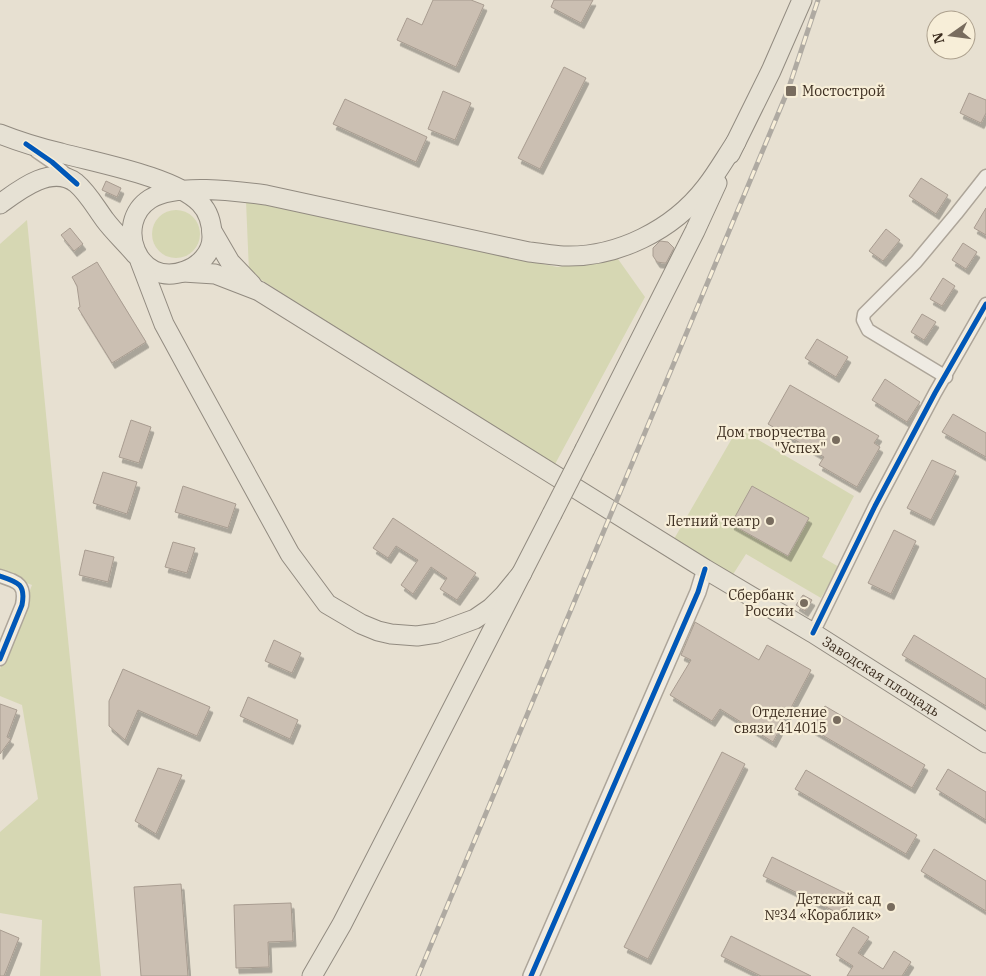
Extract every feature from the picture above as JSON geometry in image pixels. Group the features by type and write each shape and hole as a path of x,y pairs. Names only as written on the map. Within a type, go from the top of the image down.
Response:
{"main road":[{"path":"312,976 342,924 695,230 771,71 802,0"},
{"path":"0,134 26,144 125,170 184,190 203,207 209,217 212,231 211,246 202,260 184,272"},
{"path":"522,572 491,608 474,619 437,633 417,636 378,632 327,604 290,554 164,324 133,237 136,215 151,198 161,194 184,190 237,191 266,194 529,252 564,256 592,254 620,248 642,239 670,222 684,211 706,188 736,142"},
{"path":"0,204 31,183 60,176 77,184 106,221 147,267 161,273 215,274 259,291"},
{"path":"212,231 230,262 259,291"},
{"name":"Заводская площадь","path":"259,291 596,502 813,633 986,743"}],"street":[{"path":"26,144 52,162 77,184"},
{"path":"946,377 868,330 863,320 864,314 916,262 986,176"},
{"path":"813,633 875,506 935,393 946,377 986,304"},
{"path":"531,976 698,592 705,569"},
{"path":"0,576 16,581 23,591 23,597 22,605 0,659"}],"green space":[{"path":"246,201 557,267 618,259 645,297 554,466 249,272"},
{"path":"176,210 185,212 193,217 198,225 200,234 198,243 193,251 185,256 176,258 167,256 159,251 154,243 152,234 154,225 159,217 167,212"},
{"path":"27,220 101,976 40,976 42,920 0,913 0,832 38,799 22,705 0,696 0,669 32,585 0,573 0,244"},
{"path":"738,428 854,496 822,557 839,567 821,598 746,554 732,576 674,539"}],"building":[{"path":"433,0 471,0 484,5 456,67 397,40 407,18 422,25"},
{"path":"554,0 593,0 581,23 551,7"},
{"path":"564,67 586,78 540,169 518,158"},
{"path":"443,91 471,103 455,140 428,129"},
{"path":"969,93 986,100 986,113 981,123 960,113"},
{"path":"345,99 427,137 416,162 333,124"},
{"path":"921,178 948,195 936,214 909,196"},
{"path":"106,181 121,188 117,197 102,190"},
{"path":"986,208 986,235 974,228"},
{"path":"70,228 83,244 74,251 61,235"},
{"path":"886,229 900,240 883,261 869,251"},
{"path":"660,241 668,242 674,248 666,263 657,262 653,256 653,248"},
{"path":"963,243 977,252 966,269 952,260"},
{"path":"97,262 146,342 112,363 78,308 80,307 77,286 72,277"},
{"path":"943,278 955,286 942,306 930,299"},
{"path":"922,314 936,322 924,340 911,332"},
{"path":"817,339 848,357 836,377 805,358"},
{"path":"885,379 920,402 907,422 872,400"},
{"name":"Дом творчества \"Успех\"","path":"790,385 879,436 874,443 880,447 857,487 819,465 824,457 768,424"},
{"path":"953,414 986,433 986,457 942,432"},
{"path":"131,420 151,427 139,463 119,457"},
{"path":"932,460 956,471 931,520 907,508"},
{"path":"103,472 137,482 127,514 93,503"},
{"path":"183,486 236,504 228,528 175,512"},
{"name":"Летний театр","path":"752,486 809,518 788,556 731,524"},
{"path":"393,518 476,573 457,600 440,589 447,578 431,567 413,594 401,585 418,560 396,546 388,558 373,548"},
{"path":"894,530 916,541 891,594 868,583"},
{"path":"173,542 195,548 187,573 165,567"},
{"path":"85,550 114,557 108,582 79,575"},
{"name":"Сбербанк России","path":"803,595 812,600 805,611 796,605"},
{"path":"695,622 759,660 767,645 811,670 773,742 720,709 712,721 670,695 691,660 681,655"},
{"path":"914,635 986,679 986,706 902,655"},
{"path":"274,640 301,653 292,673 265,661"},
{"path":"123,669 210,707 197,736 138,710 125,740 109,726 109,701"},
{"path":"248,697 298,720 290,739 240,716"},
{"path":"0,704 17,710 7,737 11,739 0,754"},
{"path":"825,706 925,765 912,788 812,729"},
{"path":"722,752 745,764 648,959 624,947"},
{"path":"158,768 182,775 156,834 135,821"},
{"path":"948,769 986,792 986,820 936,789"},
{"path":"806,770 917,835 906,854 795,789"},
{"path":"934,849 986,881 986,911 921,871"},
{"path":"772,857 849,895 840,914 763,876"},
{"path":"181,884 188,976 141,976 134,887"},
{"path":"291,903 293,941 268,942 269,967 236,968 234,905"},
{"path":"853,927 869,937 858,953 883,969 894,951 911,962 902,976 847,976 853,966 836,955"},
{"path":"0,930 19,938 4,976 0,976"},
{"path":"731,936 811,976 761,976 721,956"}],"railway":[{"path":"418,976 788,90 818,0"}],"cycle path":[{"path":"26,144 52,162 77,184"},
{"path":"813,633 875,506 935,393 986,304"},
{"path":"531,976 698,592 705,569"},
{"path":"0,576 16,582 23,592 22,605 0,659"}],"place":[{"name":"Мостострой","path":"791,91"},
{"name":"Дом творчества \"Успех\"","path":"836,440"},
{"name":"Летний театр","path":"770,521"},
{"name":"Сбербанк России","path":"804,603"},
{"name":"Отделение связи 414015","path":"837,720"},
{"name":"Детский сад №34 «Кораблик»","path":"891,907"}]}
